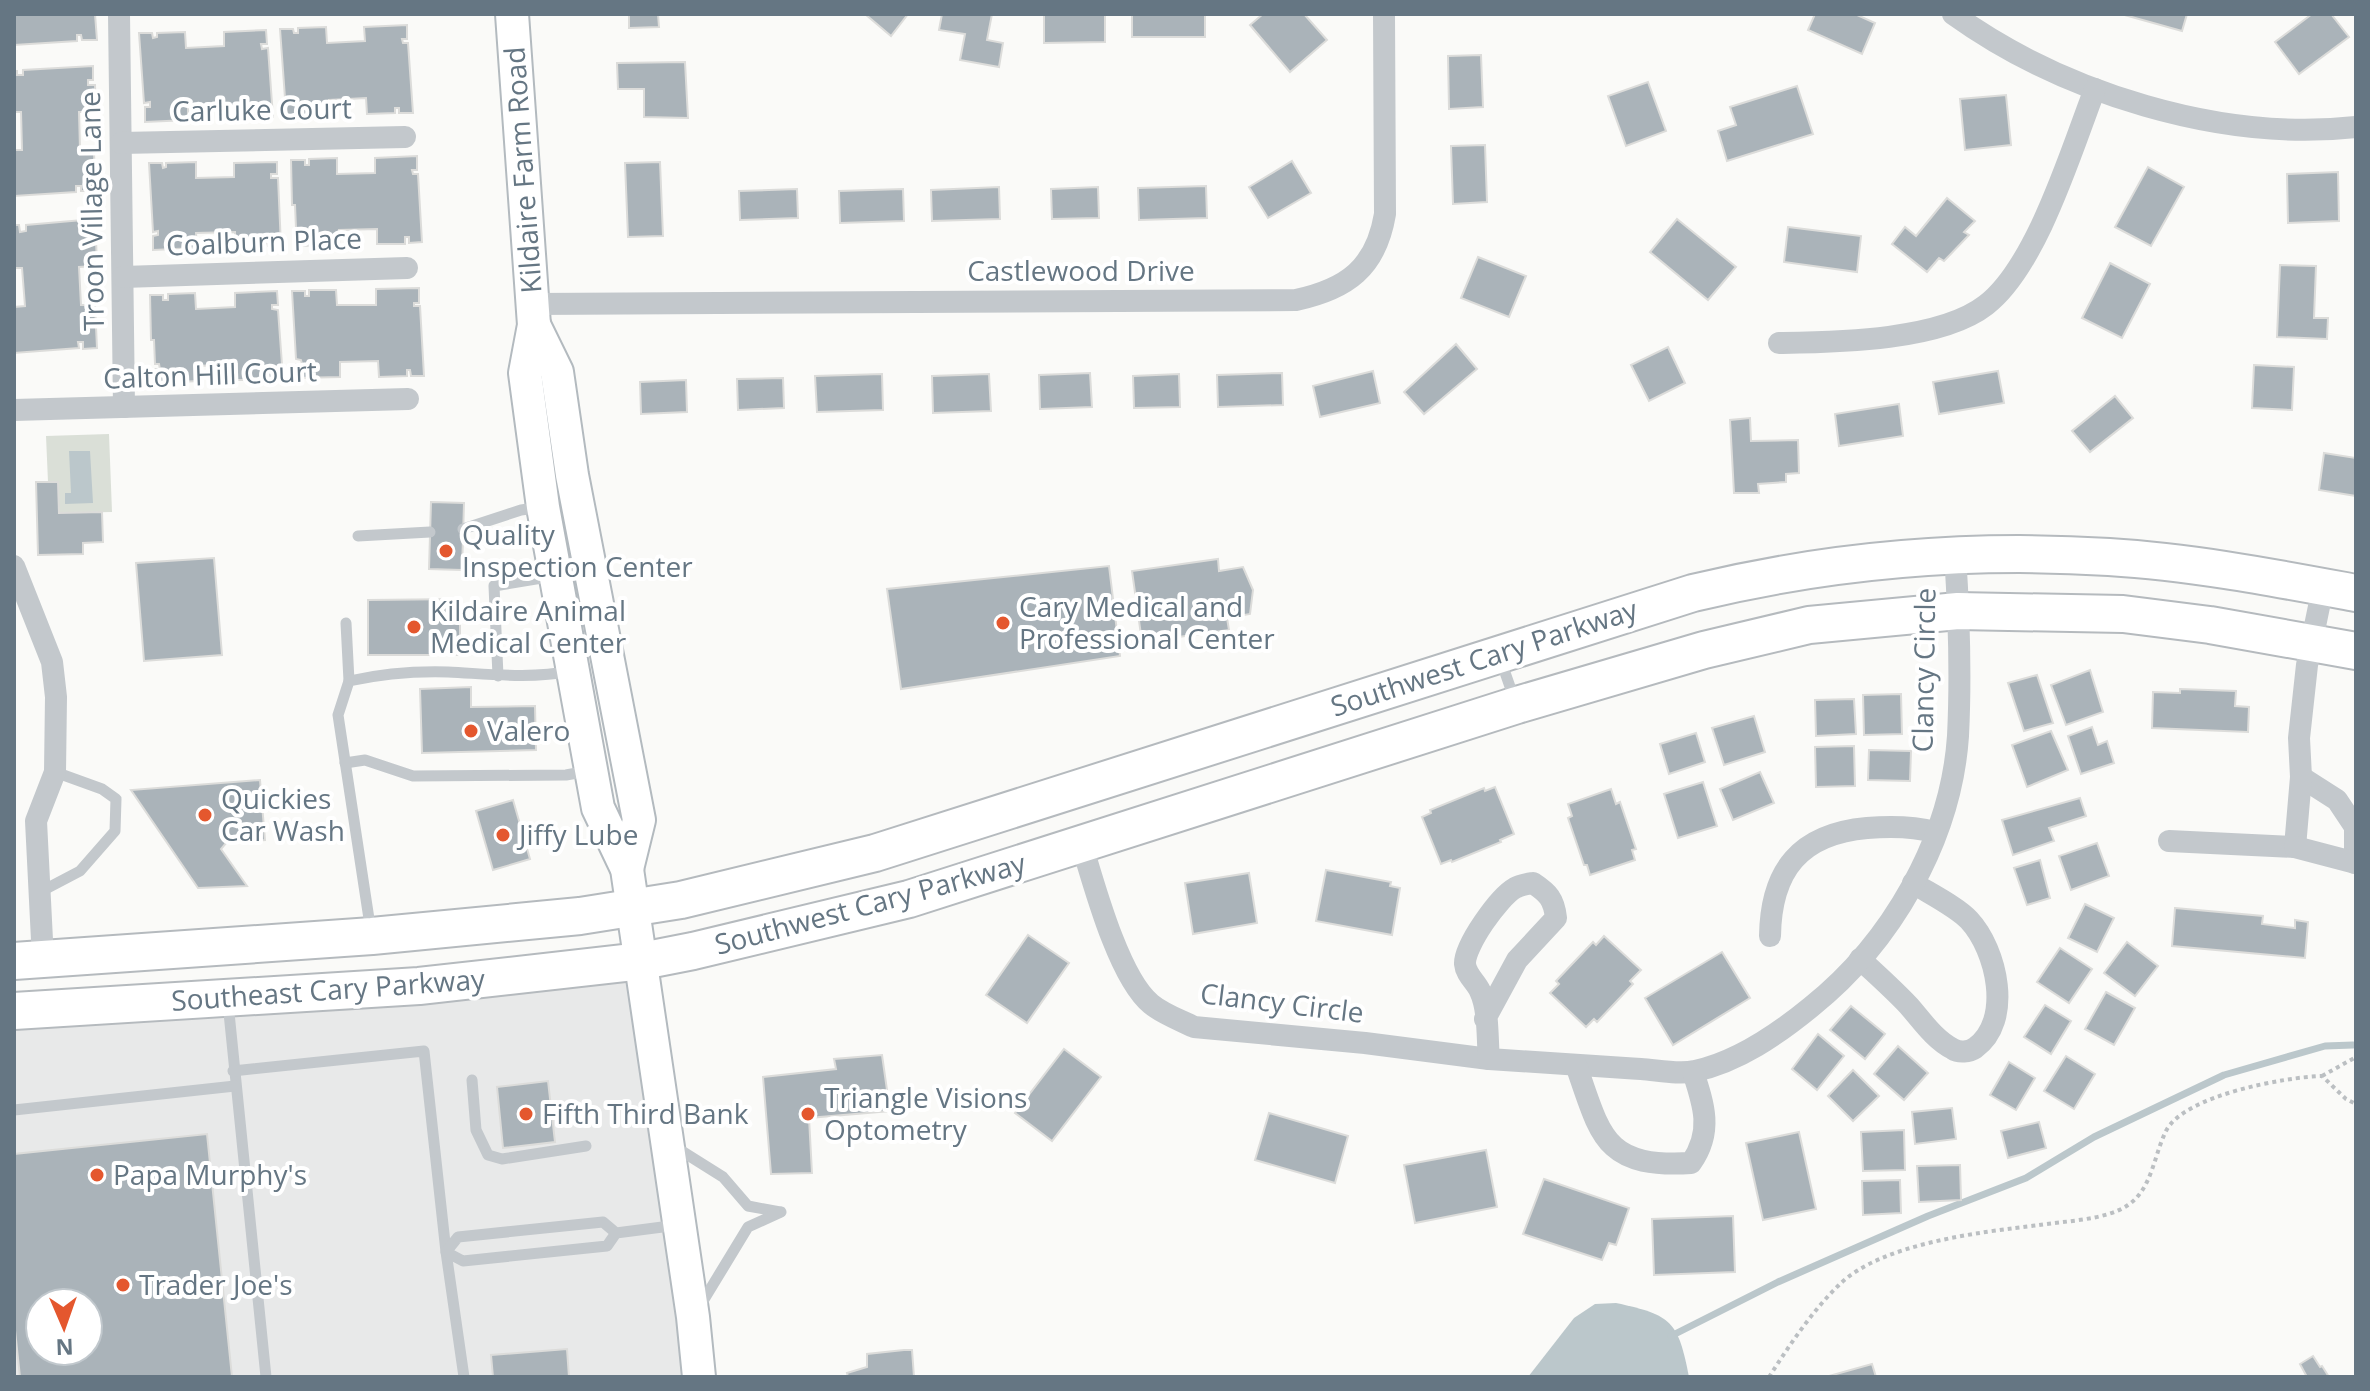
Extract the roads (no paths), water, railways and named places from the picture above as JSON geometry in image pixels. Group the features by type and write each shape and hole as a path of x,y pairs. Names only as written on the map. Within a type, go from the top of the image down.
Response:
{"main road":[{"name":"Kildaire Farm Road","path":"512,14 533,314 525,373 543,507 598,808 627,869 693,1317 699,1377"},
{"name":"Kildaire Farm Road","path":"533,314 557,372 572,475 639,820 627,869"},
{"name":"Southwest Cary Parkway","path":"633,909 875,853 1668,600 1741,581 1856,562 1955,554 2110,557 2226,570 2339,590"},
{"name":"Southwest Cary Parkway","path":"642,961 765,935 909,899 1517,705 1704,650 1809,625 1958,611 2123,614 2356,651"},
{"name":"Southeast Cary Parkway","path":"28,960 372,936 633,909"},
{"name":"Southeast Cary Parkway","path":"14,1011 419,986 642,961"}],"street":[{"name":"Troon Village Lane","path":"119,14 124,407"},
{"name":"Castlewood Drive","path":"533,314 1296,300 1320,295 1357,273 1376,248 1382,230 1385,199 1384,14"},
{"path":"1953,14 2033,61 2095,89 2162,110 2237,124 2287,129 2356,127"},
{"path":"1779,343 1837,342 1900,334 1951,322 1987,305 2024,259 2045,218 2095,89"},
{"name":"Carluke Court","path":"121,143 405,137"},
{"name":"Coalburn Place","path":"123,277 407,268"},
{"name":"Calton Hill Court","path":"14,410 408,399"},
{"name":"Clancy Circle","path":"1082,845 1124,968 1139,992 1151,1004 1194,1027 1365,1043 1489,1059 1693,1072 1735,1057 1781,1032 1831,991 1885,932 1913,883 1948,795 1958,738 1955,554"},
{"path":"14,566 52,662 56,697 55,772 36,821 40,892 28,960"},
{"path":"2295,847 2301,777 2299,738 2307,665 2313,642 2339,590"},
{"path":"2169,841 2295,847 2356,863 2355,827 2337,800 2301,777"},
{"path":"1770,936 1771,910 1779,884 1792,861 1809,844 1830,834 1858,829 1891,826 1935,832"},
{"path":"1485,1019 1517,960 1556,918 1555,902 1533,883 1515,888 1500,901 1488,915 1467,956 1465,964 1469,975 1481,993 1489,1059"},
{"path":"1860,959 1954,1051 1971,1051 1984,1041 1998,1005 1996,979 1989,953 1969,920 1913,883"},
{"path":"1576,1065 1602,1135 1617,1150 1638,1161 1668,1164 1691,1163 1702,1148 1706,1128 1693,1072"}],"lane":[{"path":"463,529 521,510 543,507"},
{"path":"358,536 430,532"},
{"path":"498,676 494,586 555,576"},
{"path":"346,623 349,681 338,715 372,936"},
{"path":"1498,654 1517,705"},
{"path":"349,681 378,674 446,672 547,676 572,671"},
{"path":"345,763 365,760 413,776 566,775 593,770"},
{"path":"40,892 80,871 115,831 116,799 102,789 55,772"},
{"path":"227,998 266,1377"},
{"path":"233,1071 424,1051 446,1252 464,1377"},
{"path":"472,1080 476,1130 488,1155 502,1159 586,1146"},
{"path":"14,1110 235,1086"},
{"path":"667,1141 723,1177 748,1206 781,1212 748,1227 693,1317"},
{"path":"446,1252 458,1237 603,1222 616,1233 679,1225"},
{"path":"446,1252 463,1261 607,1246 616,1233"}],"waterway":[{"path":"1671,1336 1778,1282 1928,1216 2026,1178 2094,1137 2224,1075 2325,1046 2353,1045"}],"place":[{"name":"Quality Inspection Center","path":"446,551"},
{"name":"Cary Medical and Professional Center","path":"1003,623"},
{"name":"Kildaire Animal Medical Center","path":"414,627"},
{"name":"Valero","path":"471,731"},
{"name":"Quickies Car Wash","path":"205,815"},
{"name":"Jiffy Lube","path":"503,835"},
{"name":"Fifth Third Bank","path":"526,1114"},
{"name":"Triangle Visions Optometry","path":"808,1114"},
{"name":"Papa Murphy's","path":"97,1175"},
{"name":"Trader Joe's","path":"123,1285"}]}
